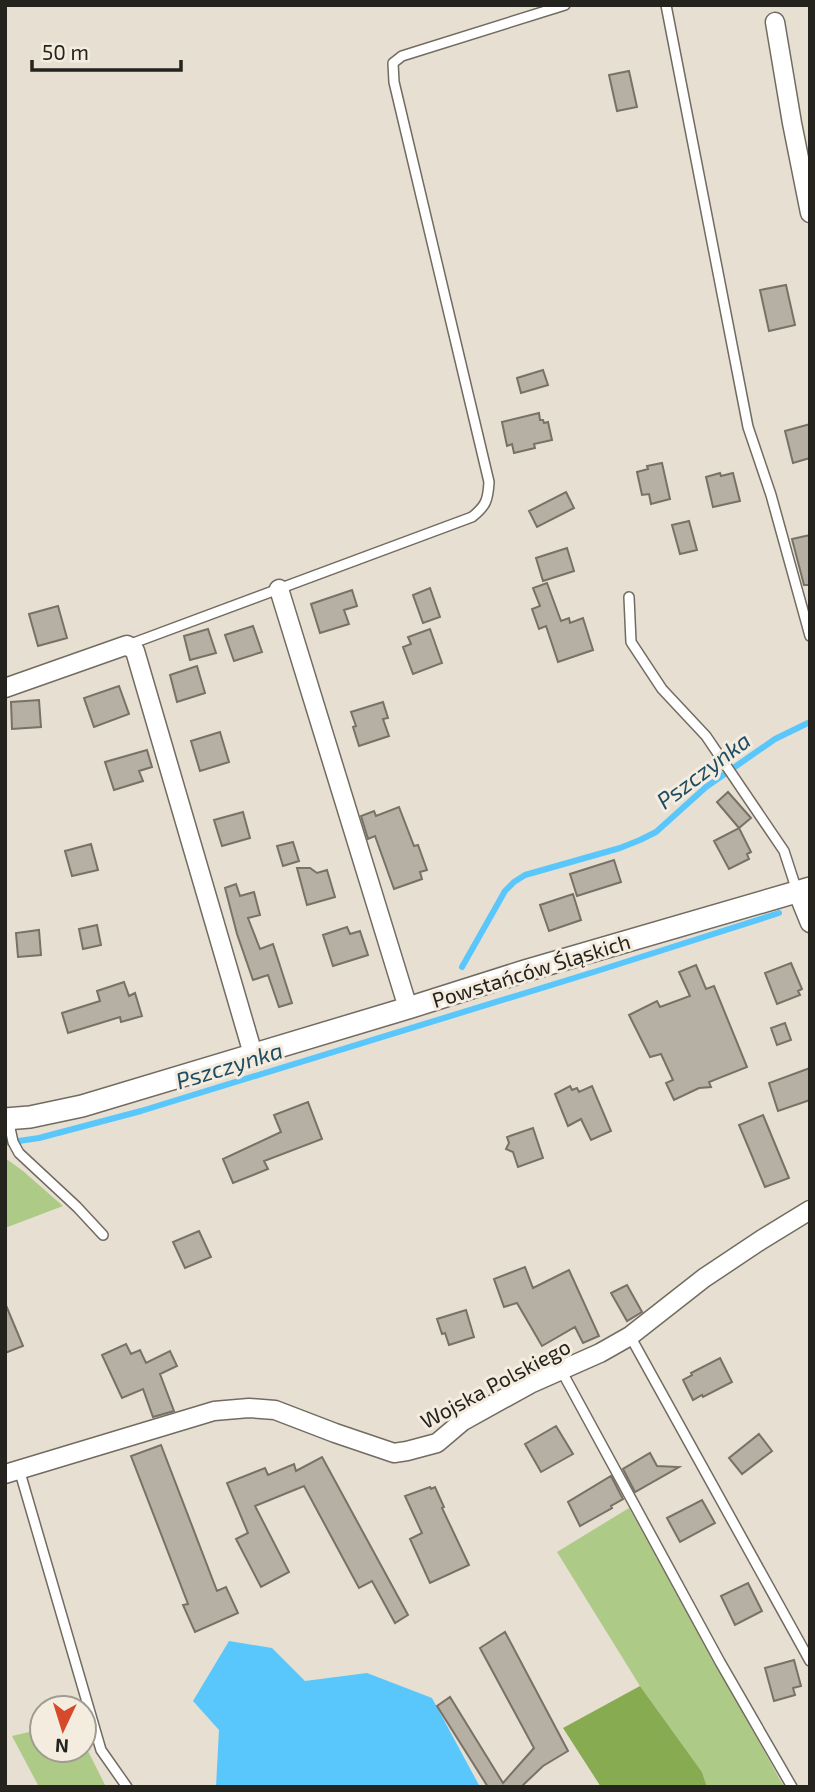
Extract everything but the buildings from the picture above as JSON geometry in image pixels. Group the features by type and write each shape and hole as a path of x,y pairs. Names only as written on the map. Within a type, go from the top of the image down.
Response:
{"street":[{"path":"775,22 810,212"},
{"path":"279,589 408,1008"},
{"path":"5,688 127,645 135,651 253,1054"},
{"path":"804,889 810,923"},
{"name":"Powstańców Śląskich","path":"6,1119 82,1106 804,889"},
{"name":"Wojska Polskiego","path":"12,1471 214,1411 249,1408 275,1410 394,1453 437,1443 463,1421 530,1384 600,1353 630,1336 705,1278 810,1210"}],"lane":[{"path":"127,645 472,517 481,510 489,493 489,482 394,82 393,63 402,56 565,5"},
{"path":"666,5 748,427 771,495 810,636"},
{"path":"629,597 631,642 662,689 706,736 784,851 804,889"},
{"path":"6,1119 19,1153 103,1235"},
{"path":"630,1336 810,1661"},
{"path":"561,1370 720,1662 792,1787"},
{"path":"12,1471 101,1750 127,1787"}],"green space":[{"path":"5,1158 23,1171 63,1206 5,1228"},
{"path":"629,1508 784,1787 707,1787 702,1772 640,1686 557,1552"},
{"path":"640,1686 702,1772 707,1787 601,1787 563,1728"},
{"path":"28,1732 28,1764 94,1764 106,1787 39,1787 12,1736"}],"water":[{"path":"229,1641 272,1648 305,1681 367,1673 432,1698 480,1787 216,1787 219,1730 193,1701"}],"waterway":[{"name":"Pszczynka","path":"462,967 505,891 514,882 525,875 620,848 656,832 706,787 775,739 810,722"},
{"name":"Pszczynka","path":"5,1143 39,1138 141,1111 779,913"}]}
